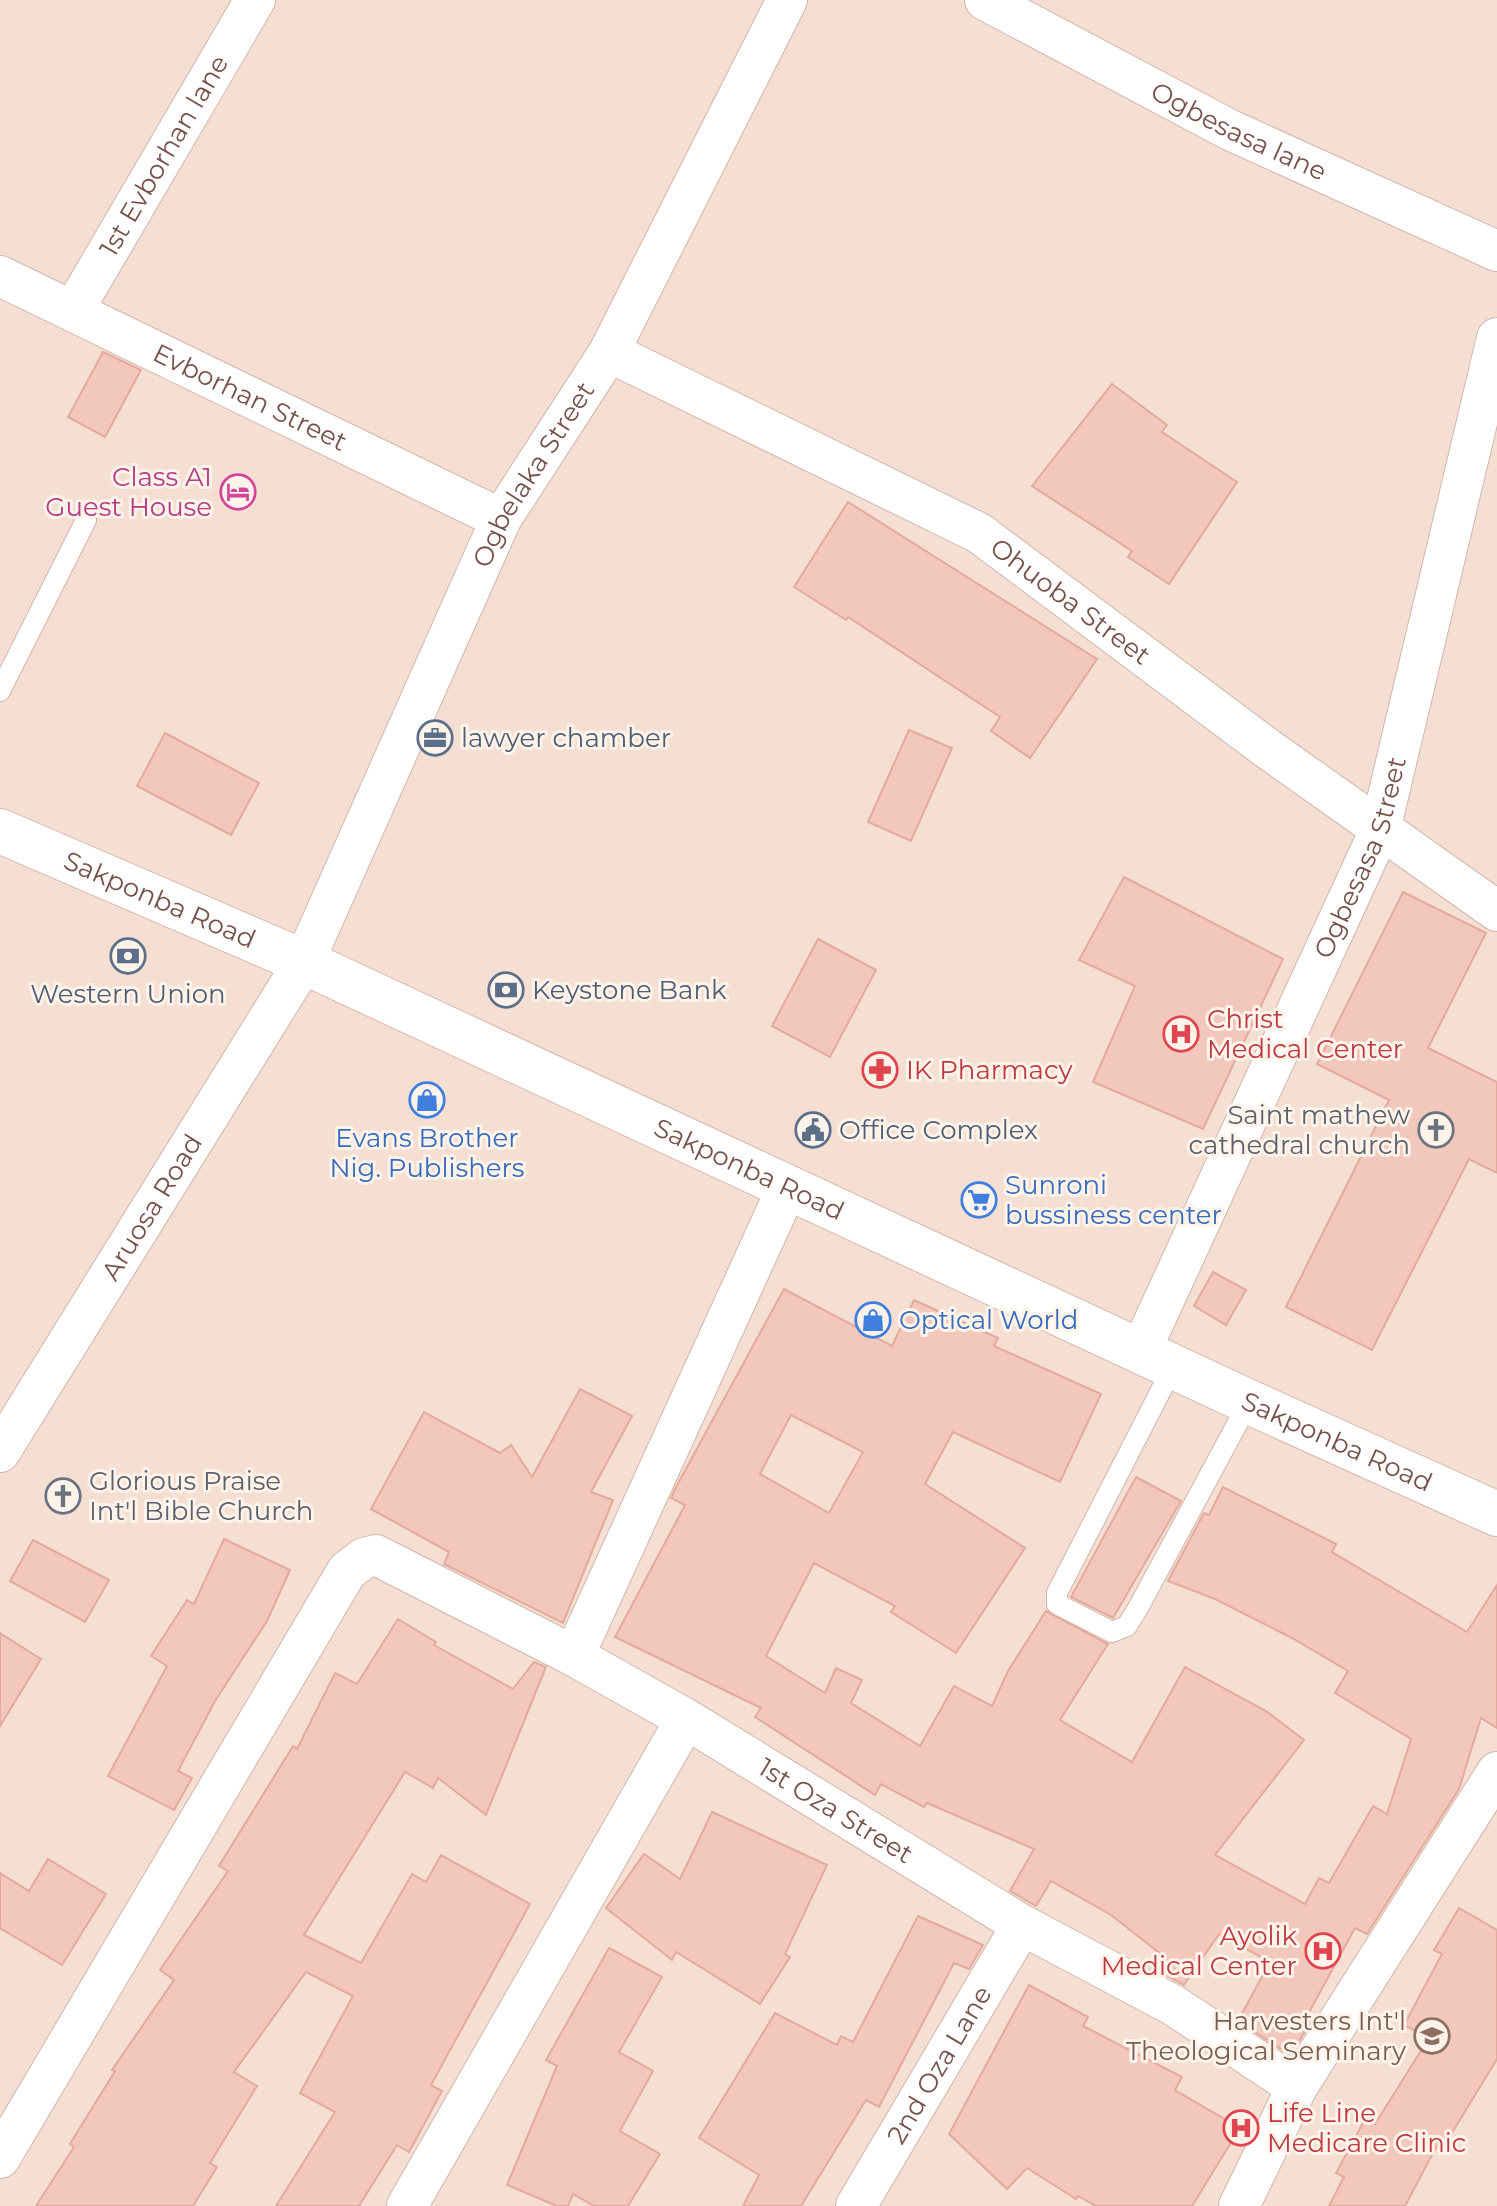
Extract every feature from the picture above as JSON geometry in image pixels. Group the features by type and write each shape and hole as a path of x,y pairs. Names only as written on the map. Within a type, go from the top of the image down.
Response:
{"main road":[{"name":"Sakponba Road","path":"0,831 304,962 1249,1402 1497,1514"}],"street":[{"name":"1st Evborhan lane","path":"73,311 255,0"},
{"name":"Ogbelaka Street","path":"304,962 501,519 609,352 787,0"},
{"name":"Ogbesasa lane","path":"985,0 1230,130 1497,251"},
{"name":"Evborhan Street","path":"0,276 501,519"},
{"name":"Ogbesasa Street","path":"1158,1357 1380,830 1497,338"},
{"name":"Ohuoba Street","path":"609,352 979,533 1380,830 1497,911"},
{"name":"Aruosa Road","path":"0,1452 304,962"},
{"path":"574,1656 788,1186"},
{"name":"1st Oza Street","path":"0,2158 347,1571 364,1558 376,1555 574,1656 686,1719 1022,1925 1173,2005 1297,2087"},
{"path":"407,2206 686,1719"},
{"path":"1239,2206 1297,2087 1497,1772"},
{"name":"2nd Oza Lane","path":"856,2206 1022,1925"}],"lane":[{"path":"0,691 86,520"},
{"path":"1158,1357 1057,1593 1057,1604 1112,1632 1127,1626 1138,1608 1249,1402"}],"shaded area":[{"path":"0,0 1497,0 1497,2206 0,2206"}],"building":[{"path":"103,352 141,370 105,437 68,417"},
{"path":"1112,384 1167,425 1162,432 1237,482 1169,584 1128,557 1132,551 1032,486"},
{"path":"848,502 1097,659 1030,758 991,731 1000,717 848,617 846,620 794,587"},
{"path":"909,730 952,748 911,841 868,822"},
{"path":"165,733 259,783 231,835 137,786"},
{"name":"Christ Medical Center","path":"1124,877 1283,959 1203,1129 1093,1082 1135,986 1079,960"},
{"name":"Saint mathew cathedral church","path":"1403,892 1486,933 1428,1048 1497,1082 1497,1173 1469,1159 1372,1350 1286,1307 1389,1100 1317,1064"},
{"path":"818,939 876,970 830,1057 772,1026"},
{"path":"1213,1272 1246,1290 1226,1325 1194,1306"},
{"path":"784,1289 892,1346 914,1300 998,1338 994,1346 1101,1394 1060,1482 953,1432 925,1484 1025,1548 956,1653 891,1612 895,1606 814,1563 766,1656 825,1693 836,1668 862,1680 851,1703 920,1746 954,1686 992,1706 1008,1671 1046,1611 1108,1644 1060,1720 1132,1762 1185,1667 1266,1711 1304,1740 1215,1855 1305,1904 1319,1878 1329,1883 1373,1806 1387,1814 1411,1739 1335,1693 1348,1671 1215,1599 1168,1581 1204,1513 1209,1515 1223,1487 1336,1544 1332,1552 1467,1632 1497,1585 1497,1728 1481,1718 1459,1789 1367,1934 1355,1928 1307,2016 1313,2019 1290,2055 1238,2021 1270,1962 1219,1934 1184,1985 1153,1968 1162,1955 1111,1915 1051,1881 1036,1906 1010,1891 1034,1849 927,1803 924,1807 881,1784 875,1795 755,1717 761,1708 615,1637 685,1505 671,1498","holes":["791,1415 863,1452 829,1513 760,1474"]},
{"path":"580,1389 632,1416 591,1492 613,1500 563,1623 444,1564 449,1552 371,1509 424,1412 500,1453 511,1445 532,1477"},
{"path":"1136,1477 1181,1501 1113,1618 1071,1597"},
{"path":"224,1539 290,1570 267,1621 215,1701 178,1771 192,1778 174,1810 108,1776 167,1666 151,1656 187,1600 194,1604"},
{"path":"33,1540 109,1580 85,1622 10,1581"},
{"path":"398,1619 436,1642 434,1645 513,1689 534,1662 546,1667 486,1815 438,1778 433,1788 405,1772 304,1935 361,1963 412,1874 426,1882 441,1855 530,1904 431,2085 442,2091 409,2152 397,2145 359,2206 276,2206 335,2112 300,2093 353,1996 306,1972 234,2072 257,2086 210,2163 217,2167 193,2206 36,2206 74,2147 70,2144 115,2071 112,2070 174,1980 160,1970 228,1871 219,1866 293,1746 297,1749 335,1673 357,1684"},
{"path":"0,1633 41,1659 0,1726"},
{"path":"712,1812 827,1865 785,1954 790,1957 760,2004 676,1952 672,1960 606,1908 644,1854 680,1879"},
{"path":"48,1859 106,1894 62,1965 0,1928 0,1873 29,1891"},
{"path":"1459,1908 1497,1930 1497,2059 1447,2141 1441,2138 1405,2206 1329,2206 1344,2177 1336,2173 1365,2119 1375,2124 1429,2038 1404,2025 1442,1954 1434,1950"},
{"path":"918,1916 983,1945 969,1969 954,1963 879,2107 866,2100 801,2206 743,2206 759,2175 699,2138 775,2013 837,2045 841,2036 853,2042"},
{"path":"609,1948 662,1977 619,2052 653,2071 620,2131 660,2154 628,2206 594,2206 573,2194 568,2206 557,2206 507,2185 557,2066 546,2060"},
{"path":"1029,1985 1088,2017 1083,2026 1182,2077 1175,2090 1240,2128 1192,2206 1096,2206 1078,2196 1076,2199 1027,2168 1007,2189 949,2134"}],"place":[{"name":"Class A1 Guest House","path":"238,492"},
{"name":"lawyer chamber","path":"435,738"},
{"name":"Western Union","path":"128,956"},
{"name":"Keystone Bank","path":"506,990"},
{"name":"Christ Medical Center","path":"1181,1034"},
{"name":"IK Pharmacy","path":"880,1070"},
{"name":"Evans Brother Nig. Publishers","path":"427,1100"},
{"name":"Office Complex","path":"813,1130"},
{"name":"Saint mathew cathedral church","path":"1436,1130"},
{"name":"Sunroni bussiness center","path":"979,1200"},
{"name":"Optical World","path":"873,1320"},
{"name":"Glorious Praise Int'l Bible Church","path":"63,1496"},
{"name":"Ayolik Medical Center","path":"1323,1951"},
{"name":"Harvesters Int'l Theological Seminary","path":"1432,2036"},
{"name":"Life Line Medicare Clinic","path":"1241,2128"}]}
